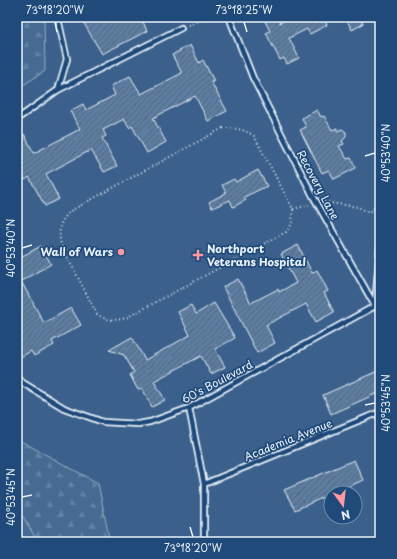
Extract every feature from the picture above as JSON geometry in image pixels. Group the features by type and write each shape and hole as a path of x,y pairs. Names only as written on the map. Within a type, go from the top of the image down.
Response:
{"lane":[{"path":"58,90 67,58 59,17"},
{"name":"Recovery Lane","path":"229,17 246,63 317,203 375,306 380,312"},
{"path":"17,119 58,90 181,28"},
{"path":"375,306 380,247"},
{"name":"60's Boulevard","path":"17,377 23,383 64,408 103,422 138,424 150,422 189,408 375,306"},
{"path":"189,408 204,484 204,542"},
{"name":"Academia Avenue","path":"204,484 380,412"}],"path":[{"path":"181,28 209,17"},
{"path":"223,128 235,128 247,131 254,136 294,209 292,224 286,232 126,318 116,320 103,319 97,314 61,245 59,234 60,224 72,210 223,128"},
{"path":"294,209 325,202 358,207 366,211 372,211 380,198"}],"shaded area":[{"name":"Northport Veterans Hospital","path":"17,17 380,17 380,542 38,542 17,507"}],"green space":[{"path":"17,17 44,17 45,71 17,89"},
{"path":"17,439 98,483 110,542 17,542"},
{"path":"17,507 38,542 17,542"}],"building":[{"path":"88,17 141,17 147,31 102,54 82,20"},
{"path":"263,17 277,17 280,23 291,17 323,17 327,25 310,34 307,29 289,38 299,58 287,64 284,58 280,60 266,33 270,31"},
{"path":"345,17 360,17 363,24 352,30"},
{"path":"190,45 199,63 203,60 214,81 211,82 227,111 208,121 195,96 153,118 166,142 147,153 132,126 129,128 124,119 103,130 106,136 102,138 117,166 104,172 91,150 46,174 59,199 45,206 29,177 25,180 17,165 17,138 24,134 34,153 80,129 70,111 83,104 86,110 115,95 111,86 130,76 141,94 182,73 172,55"},
{"path":"317,110 321,117 324,116 332,130 337,128 337,131 342,129 346,132 346,137 342,141 344,144 339,146 347,159 351,158 356,168 334,179 329,170 322,173 300,130 306,127 302,118"},
{"path":"258,170 267,186 244,197 246,200 233,207 230,200 212,208 209,202 226,193 222,185 234,179 236,182"},
{"path":"298,245 312,273 317,270 328,291 324,293 334,312 316,322 306,304 266,325 275,343 257,353 223,287 238,279 251,303 278,289 279,292 296,283 281,254"},
{"path":"41,246 51,264 21,281 44,323 71,308 81,325 52,341 54,345 34,356 31,351 17,359 17,259"},
{"path":"214,303 235,338 215,349 225,367 211,374 201,356 154,381 165,400 152,407 142,388 138,390 130,375 134,372 124,355 109,350 132,337 145,360 190,335 178,312 191,305 196,314"},
{"path":"380,370 380,392 331,414 323,395"},
{"path":"354,460 363,480 352,485 323,485 323,498 295,510 284,490"}],"place":[{"name":"Wall of Wars","path":"121,252"},
{"name":"Northport Veterans Hospital","path":"198,255"}]}
